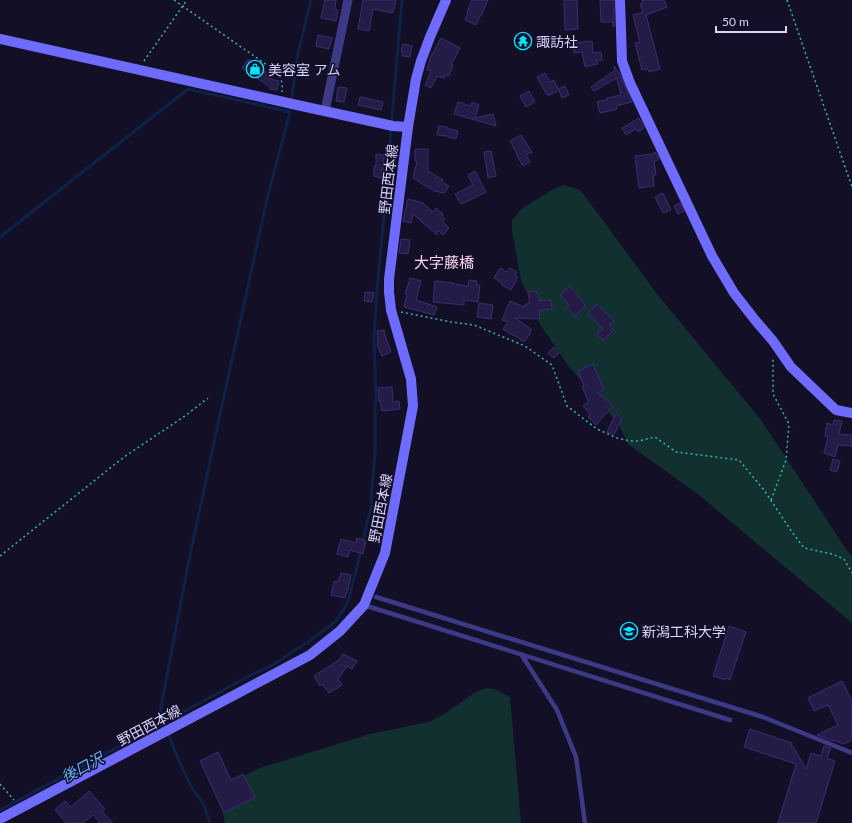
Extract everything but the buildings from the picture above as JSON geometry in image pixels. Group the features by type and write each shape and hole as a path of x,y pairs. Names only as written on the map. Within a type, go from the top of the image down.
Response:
{"main road":[{"name":"野田西本線","path":"0,819 310,655 340,631 364,604 385,553 413,406 411,379 392,310 389,292 389,279 408,127 416,79 430,37 446,0"},
{"path":"620,0 622,61 630,83 712,256 734,293 773,341 791,367 836,410 852,412"},
{"path":"0,39 392,126 408,127"}],"street":[{"path":"325,111 348,0"}],"lane":[{"path":"376,596 763,717 852,753"},
{"path":"364,604 730,720"},
{"path":"520,653 558,710 576,758 585,823"}],"path":[{"path":"174,0 274,70 278,74 282,83 283,102"},
{"path":"140,70 145,60 187,0"},
{"path":"787,0 852,188"},
{"path":"392,310 474,325 525,346 552,365 567,406 597,429 617,438 630,441 639,441 656,437 676,452 739,460 764,490 804,548 832,554 844,559 852,573"},
{"path":"771,500 786,460 790,424 773,394 773,341"},
{"path":"0,556 124,457 186,416 208,398"},
{"path":"0,784 20,808"}],"green space":[{"path":"564,185 580,190 657,294 761,420 852,556 852,623 699,495 628,444 619,425 569,367 540,324 521,280 512,231 512,220 521,209 552,190"},
{"path":"487,688 495,689 510,697 521,823 225,823 222,802 242,777 260,768 370,734 429,722 446,713 474,693"}],"waterway":[{"path":"210,823 203,803 191,786 178,759 160,712 189,560 267,199 290,112 297,58 311,0"},
{"path":"363,543 372,504 376,402 374,339 402,0"},
{"path":"0,237 188,89 290,112"},
{"name":"後口沢","path":"0,810 274,664 308,642 335,622 344,609 349,598 361,551"}],"place":[{"name":"諏訪社","path":"523,41"},
{"name":"美容室 アム","path":"255,69"},
{"name":"新潟工科大学","path":"629,631"}],"district":[{"name":"大字藤橋","path":"444,262"}]}
